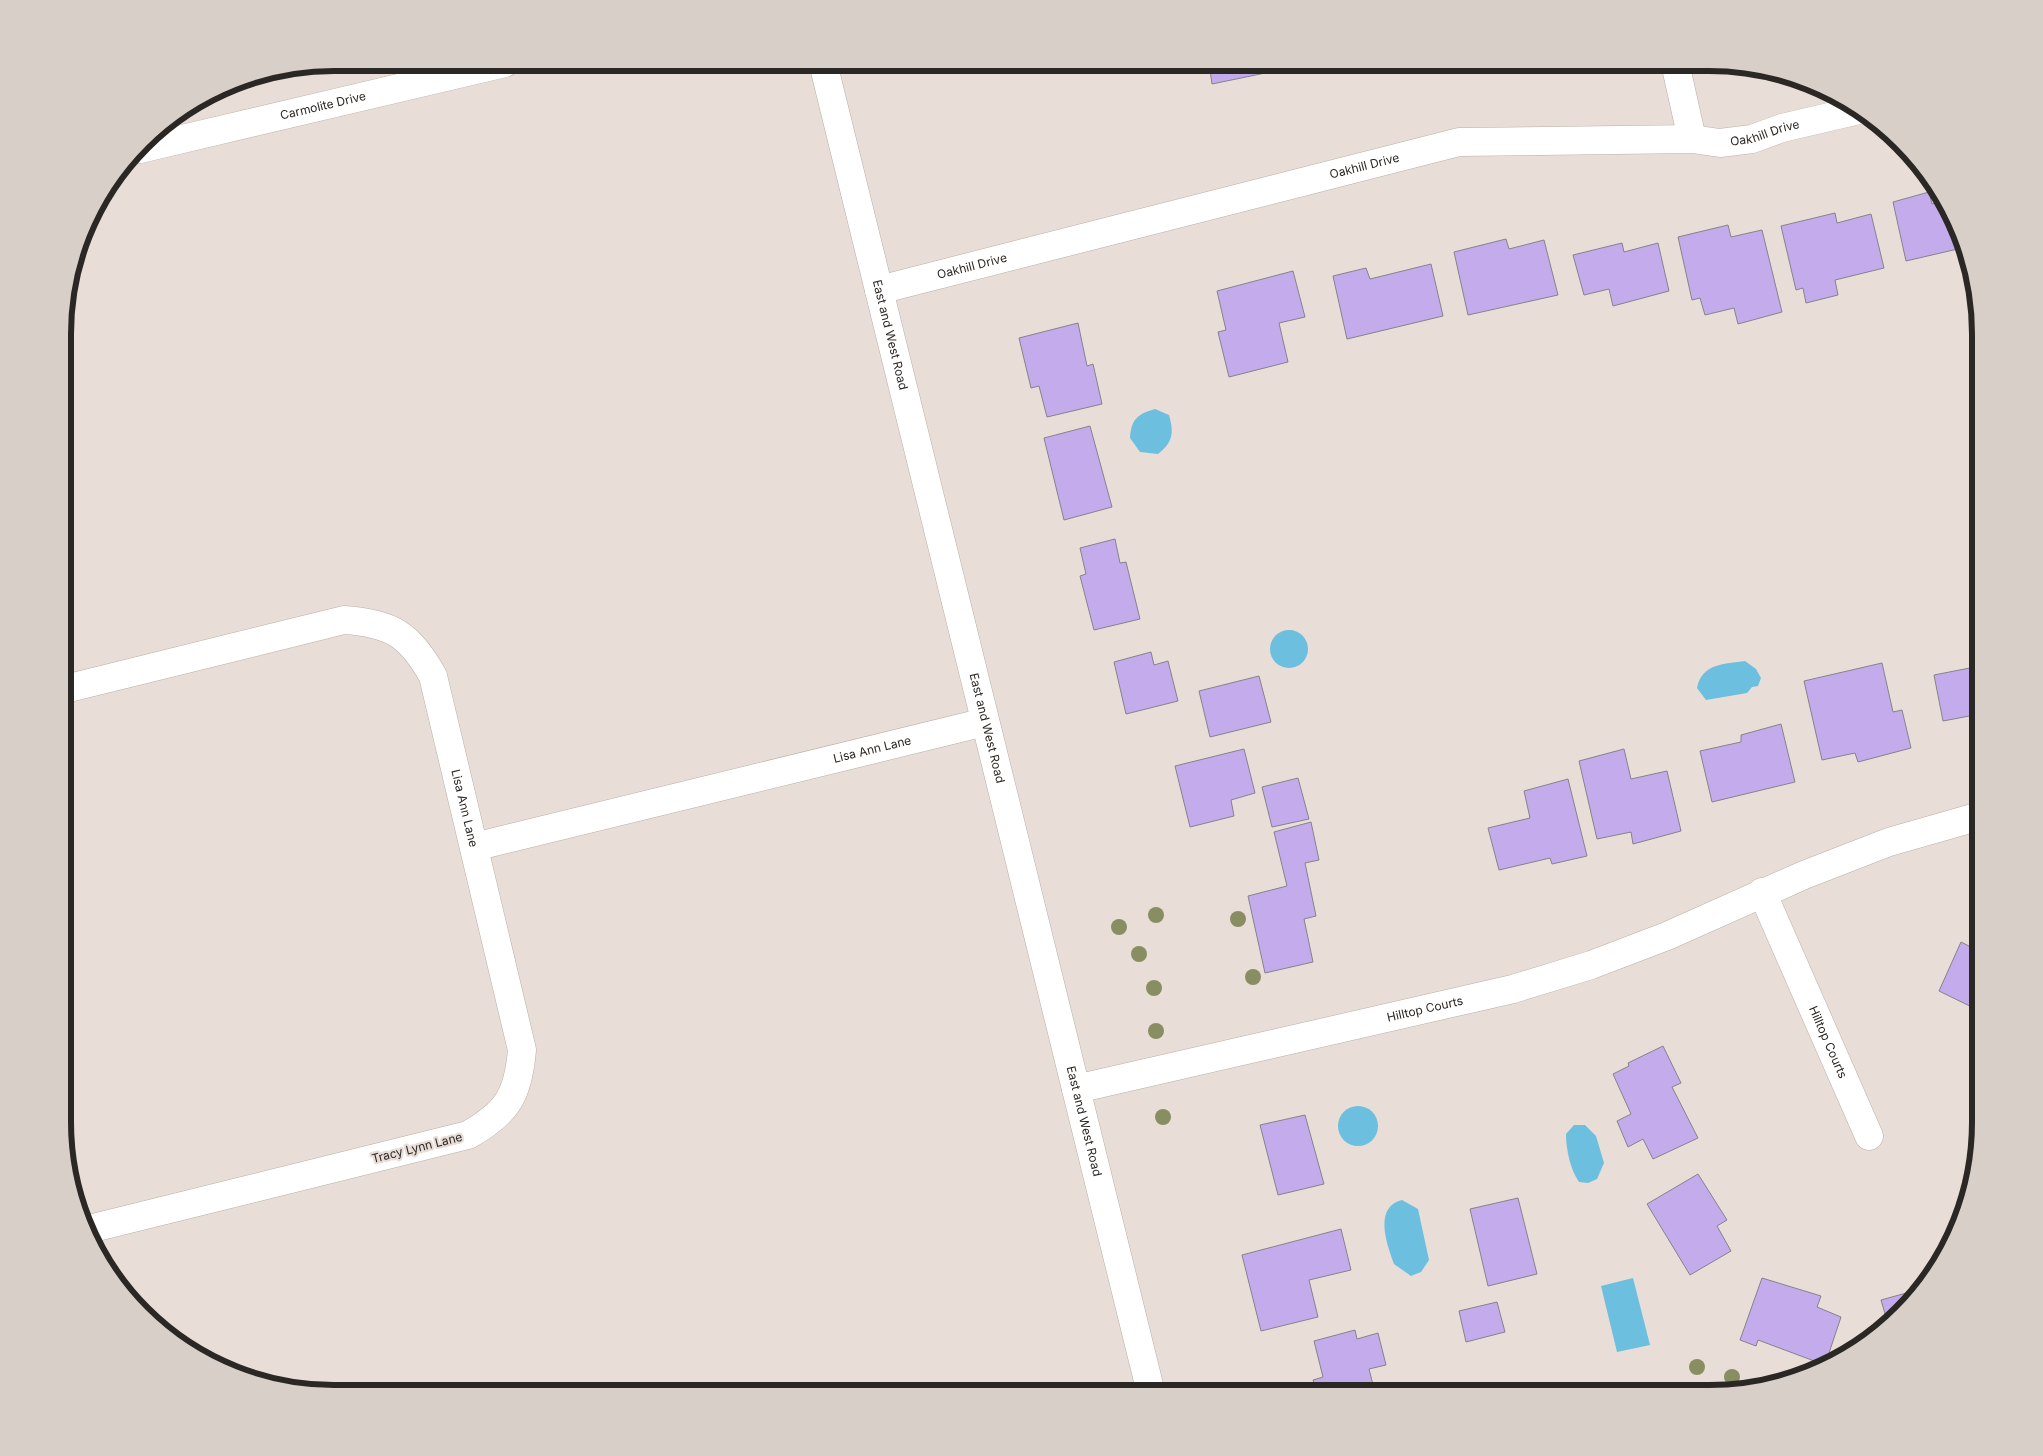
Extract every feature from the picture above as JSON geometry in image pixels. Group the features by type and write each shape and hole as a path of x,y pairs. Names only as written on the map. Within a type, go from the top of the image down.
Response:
{"street":[{"name":"Carmolite Drive","path":"149,147 471,71"},
{"name":"East and West Road","path":"825,71 1148,1385"},
{"path":"1677,71 1692,140"},
{"name":"Oakhill Drive","path":"879,290 1459,142 1692,140 1720,143 1752,139 1782,128 1849,112"},
{"name":"Lisa Ann Lane","path":"71,688 344,620 371,621 395,631 418,650 433,676 474,848 986,722"},
{"name":"Hilltop Courts","path":"1076,1089 1513,989 1590,965 1658,939 1762,892 1889,842 1972,818"},
{"name":"Tracy Lynn Lane","path":"93,1228 468,1135 491,1122 508,1103 520,1076 522,1050 474,848"},
{"name":"Hilltop Courts","path":"1762,892 1869,1136"}],"water":[{"path":"1155,409 1169,415 1172,427 1171,437 1167,445 1158,454 1140,452 1130,438 1132,427 1139,416"},
{"path":"1289,630 1296,631 1302,636 1307,642 1307,656 1302,662 1296,667 1289,668 1282,667 1276,662 1271,656 1270,649 1271,642 1276,636 1282,631"},
{"path":"1745,661 1756,669 1761,678 1758,686 1752,687 1747,693 1706,700 1697,688 1700,680 1709,669 1722,664"},
{"path":"1354,1106 1362,1106 1369,1109 1375,1115 1378,1126 1375,1137 1369,1143 1362,1146 1354,1146 1347,1143 1341,1137 1338,1130 1338,1122 1341,1115 1347,1109"},
{"path":"1574,1125 1585,1125 1596,1136 1604,1163 1597,1179 1588,1183 1579,1182 1569,1159 1566,1134"},
{"path":"1402,1200 1418,1209 1429,1260 1421,1272 1411,1276 1394,1264 1386,1237 1385,1218 1388,1210 1393,1204"},
{"path":"1633,1278 1650,1345 1617,1352 1601,1286"}],"building":[{"path":"1210,71 1275,71 1212,84"},
{"path":"1929,192 1932,204 1937,203 1958,249 1906,261 1893,202"},
{"path":"1835,213 1837,223 1871,214 1884,268 1835,280 1838,295 1806,303 1803,288 1796,290 1781,226"},
{"path":"1728,225 1731,237 1762,230 1782,312 1738,324 1734,308 1705,315 1700,298 1692,300 1678,237"},
{"path":"1506,239 1509,249 1544,240 1558,295 1468,315 1454,252"},
{"path":"1622,243 1624,252 1658,243 1669,291 1613,306 1609,289 1584,295 1573,255"},
{"path":"1431,264 1443,316 1347,339 1333,276 1366,268 1370,279"},
{"path":"1293,271 1305,317 1279,323 1288,362 1229,377 1218,332 1226,330 1217,291"},
{"path":"1078,323 1087,366 1093,364 1102,404 1047,417 1039,386 1031,388 1019,338"},
{"path":"1090,426 1112,507 1064,520 1044,438"},
{"path":"1115,539 1120,563 1126,562 1140,619 1094,630 1080,576 1086,574 1080,548"},
{"path":"1151,652 1154,665 1168,661 1178,701 1126,714 1114,662"},
{"path":"1882,663 1893,712 1902,710 1911,748 1858,762 1855,753 1822,760 1804,681"},
{"path":"1972,668 1972,716 1943,721 1934,675"},
{"path":"1259,676 1271,722 1210,737 1199,691"},
{"path":"1781,724 1795,782 1712,802 1700,751 1741,742 1741,735"},
{"path":"1244,749 1255,793 1231,800 1234,816 1190,827 1175,766"},
{"path":"1624,749 1631,779 1667,771 1681,831 1633,844 1631,832 1597,839 1579,761"},
{"path":"1298,778 1309,819 1272,827 1262,787"},
{"path":"1568,779 1587,856 1552,864 1550,858 1499,870 1488,828 1530,818 1524,791"},
{"path":"1311,822 1319,860 1305,863 1316,916 1304,919 1313,962 1265,973 1248,896 1287,886 1274,832"},
{"path":"1961,942 1972,948 1972,1007 1939,991"},
{"path":"1663,1046 1681,1083 1672,1087 1698,1138 1653,1159 1643,1139 1628,1147 1617,1121 1631,1114 1613,1074 1629,1066 1628,1063"},
{"path":"1305,1115 1324,1184 1278,1195 1260,1125"},
{"path":"1698,1174 1727,1220 1717,1226 1731,1251 1690,1275 1647,1204"},
{"path":"1518,1198 1537,1274 1488,1286 1470,1209"},
{"path":"1341,1229 1351,1270 1309,1280 1318,1317 1261,1331 1242,1255"},
{"path":"1762,1278 1821,1296 1817,1307 1841,1317 1828,1356 1817,1362 1758,1340 1756,1346 1740,1340"},
{"path":"1909,1292 1886,1316 1881,1300"},
{"path":"1497,1302 1505,1332 1466,1342 1459,1311"},
{"path":"1355,1330 1357,1339 1378,1333 1386,1365 1369,1369 1373,1385 1315,1385 1313,1380 1323,1377 1314,1341"}]}
